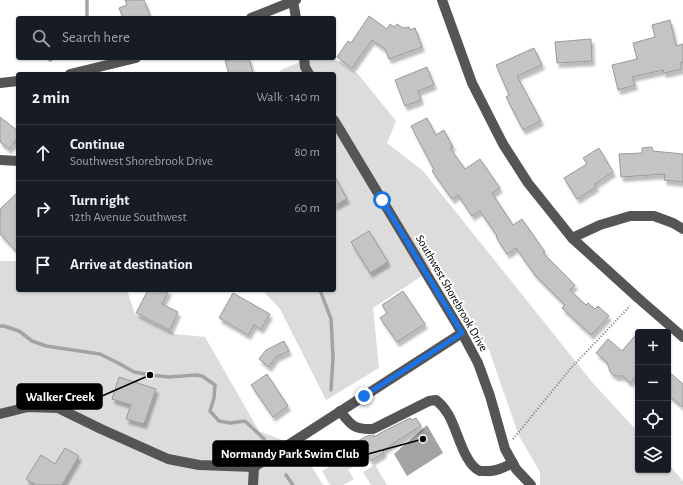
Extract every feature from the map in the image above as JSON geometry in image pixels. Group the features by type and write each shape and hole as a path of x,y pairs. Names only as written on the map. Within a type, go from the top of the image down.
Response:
{"street":[{"path":"256,16 294,0 296,16"},
{"path":"442,0 472,83 503,144 528,183 572,238 683,337"},
{"path":"78,72 128,60"},
{"path":"304,60 308,72"},
{"path":"0,83 16,81"},
{"name":"Southwest Shorebrook Drive","path":"336,123 462,333 478,363 490,396 505,449 516,469 531,485"},
{"path":"0,160 16,161"},
{"path":"572,238 600,224 630,216 654,216 673,223 683,229"},
{"path":"0,414 28,407 58,408 168,459 199,465 254,467 462,333"},
{"path":"340,411 351,425 363,430 373,429 429,401 436,400 443,406 449,415 461,445 471,464 480,471 490,471 500,470 512,463"},
{"path":"253,485 254,467"}],"path":[{"path":"505,449 571,368 638,298"}],"shaded area":[{"path":"336,59 358,74 396,121 387,143 423,171 592,382 635,429 635,473 671,473 671,467 683,481 683,485 540,485 540,472 519,436 489,350 439,265 373,308 379,368 326,400 280,309 264,292 336,292 336,72 279,72 304,60"},
{"path":"0,261 16,261 16,292 128,292 135,314 175,334 205,337 259,431 300,447 323,485 0,485"},
{"path":"427,425 443,453 407,476 394,454"},
{"path":"350,454 356,465 348,470 354,479 343,485 330,485 322,471"},
{"path":"375,465 387,485 371,485 363,472"}],"building":[{"path":"125,0 144,0 150,16 122,16 119,8 127,5"},
{"path":"369,16 387,29 390,24 394,27 397,24 403,28 409,27 410,30 415,28 422,47 389,59 385,49 372,40 352,68 337,57 348,41 351,43"},
{"path":"670,20 676,46 683,44 683,62 680,63 682,69 664,73 663,70 632,77 635,85 618,90 612,65 637,59 633,43 655,37 652,25"},
{"path":"591,39 592,61 557,63 555,42"},
{"path":"534,48 542,65 517,76 541,121 523,130 506,97 509,95 496,65"},
{"path":"250,60 252,72 228,72 225,61"},
{"path":"427,67 434,85 418,91 421,100 405,106 395,80"},
{"path":"0,117 16,129 16,140 9,149 0,142"},
{"path":"427,118 436,135 444,130 453,147 450,148 465,169 480,159 500,188 492,193 513,225 522,219 545,252 543,253 575,285 570,290 586,305 588,303 595,309 598,306 609,316 591,335 562,308 565,305 535,275 516,248 507,254 480,211 472,216 458,195 452,199 432,171 434,170 411,126"},
{"path":"652,147 653,151 683,154 683,182 664,180 665,174 621,177 619,154 642,153 642,148"},
{"path":"599,148 613,172 595,184 596,187 577,199 564,178 587,164 583,158"},
{"path":"336,179 347,199 336,205"},
{"path":"16,194 16,251 0,234 0,209"},
{"path":"369,231 388,262 370,273 351,242"},
{"path":"403,291 425,324 397,342 380,318 387,313 382,305"},
{"path":"147,292 168,292 162,304 178,312 170,330 136,313"},
{"path":"233,293 270,314 261,329 254,325 248,335 219,318"},
{"path":"635,336 635,377 630,383 623,376 615,376 610,372 607,362 596,353 608,339 622,351"},
{"path":"284,341 289,351 276,357 269,367 259,359 266,350"},
{"path":"267,374 288,406 273,417 251,385"},
{"path":"671,374 683,384 683,407 671,397"},
{"path":"119,377 156,389 144,424 126,419 131,405 112,399"},
{"path":"410,418 412,420 416,418 421,426 383,450 384,453 371,461 358,441 367,436 374,435 374,437"},
{"path":"65,448 79,456 62,485 36,485 26,479 41,455 55,464"}],"waterway":[{"path":"87,0 87,16"},
{"path":"321,292 331,319 333,357 331,390"},
{"path":"0,326 19,331 32,341 46,346 100,354 134,372 169,377 202,376 215,385 214,398 210,411 219,421 230,423 245,421 264,439"},
{"path":"286,475 293,485"}],"place":[{"name":"Walker Creek","path":"150,375"},
{"name":"Normandy Park Swim Club","path":"423,439"}],"route":[{"path":"364,396 462,333 382,200"}]}
